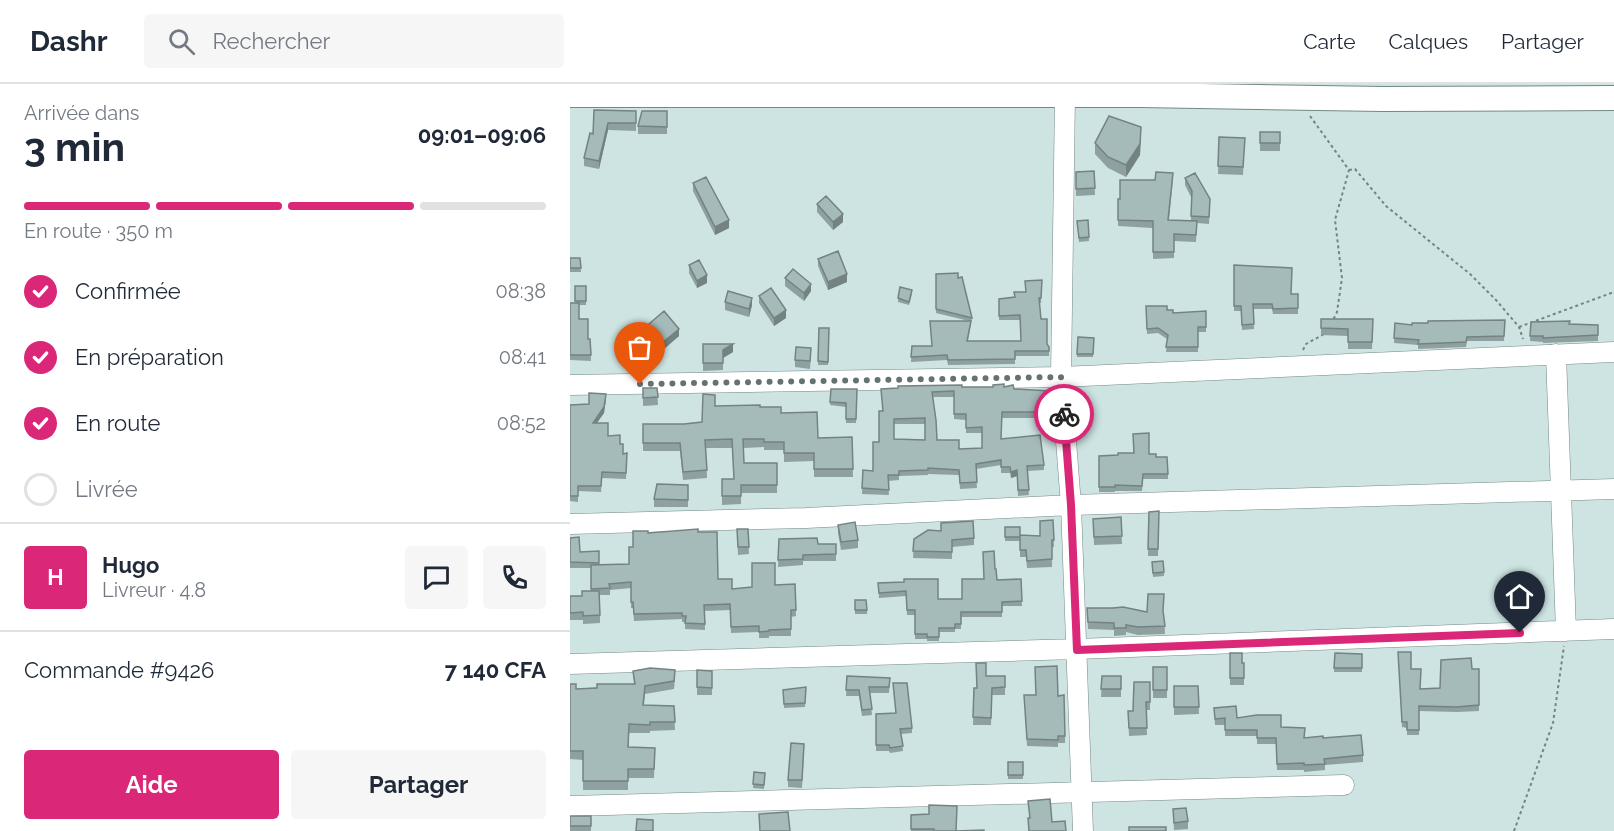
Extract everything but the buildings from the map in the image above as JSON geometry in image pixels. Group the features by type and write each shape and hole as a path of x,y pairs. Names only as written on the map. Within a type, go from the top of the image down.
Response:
{"main road":[{"path":"570,95 803,90 1065,96 1140,90 1287,91 1382,99 1614,98"}],"street":[{"path":"1065,96 1061,377 1071,505 1083,831"},
{"path":"570,385 1061,377 1614,352"},
{"path":"1556,354 1566,631"},
{"path":"570,524 795,518 1071,505 1614,489"},
{"path":"570,664 1077,650 1614,629"},
{"path":"570,806 1344,785"}],"path":[{"path":"1287,91 1349,170 1354,170 1386,206 1470,274 1496,300 1519,327 1528,356"},
{"path":"1331,322 1337,312 1342,278 1335,220 1349,170"},
{"path":"1519,327 1614,292"},
{"path":"1296,366 1306,344 1326,333"},
{"path":"1514,831 1553,723 1566,631"}],"way so far":[{"path":"640,384 1061,377 1064,414"}],"route":[{"path":"1064,414 1071,505 1077,650 1520,633"}]}
